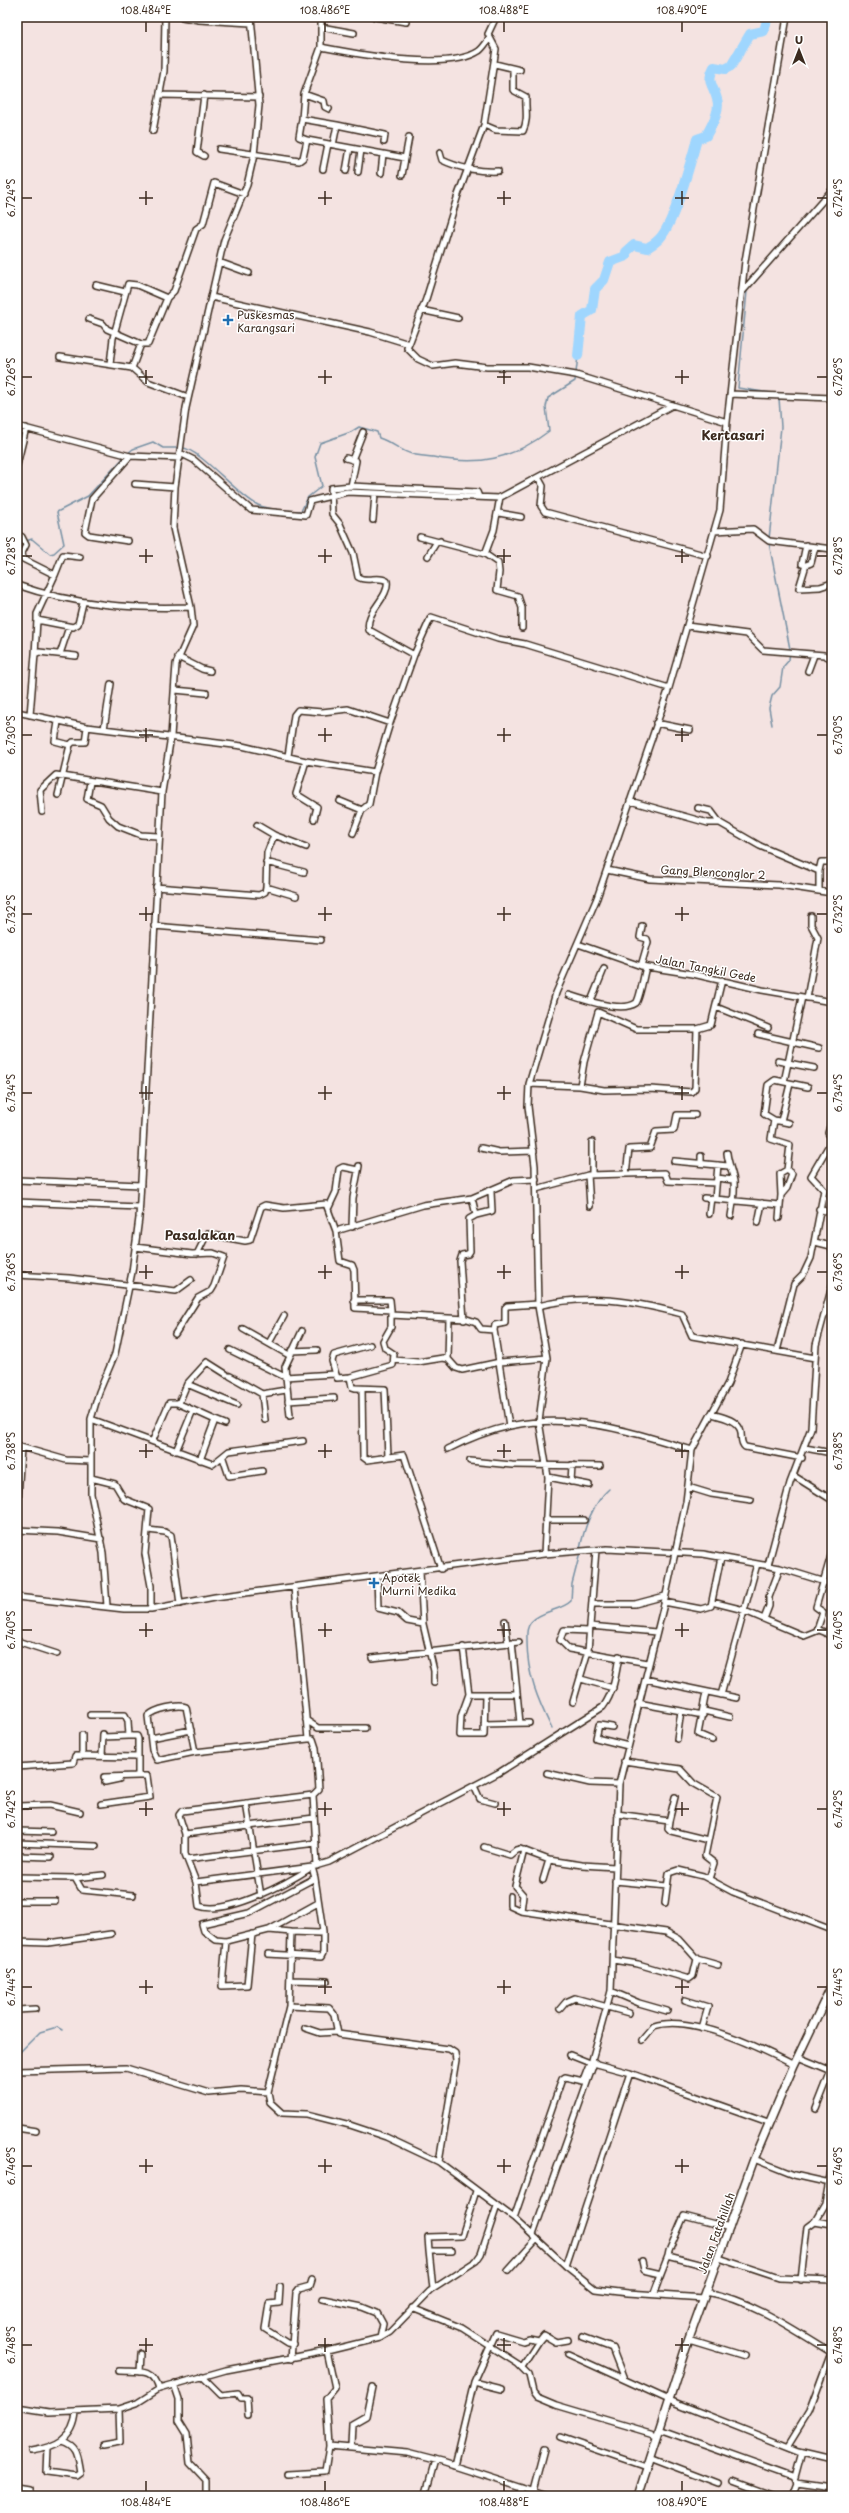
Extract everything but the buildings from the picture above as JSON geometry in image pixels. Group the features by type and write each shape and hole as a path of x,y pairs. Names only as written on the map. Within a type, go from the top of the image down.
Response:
{"street":[{"path":"153,131 162,94 165,17"},
{"path":"107,1606 101,1539 92,1504 90,1461 92,1419 99,1392 115,1354 129,1287 135,1247 141,1185 158,836 162,792 170,736 178,656 191,635 193,626 191,607 174,533 175,487 188,397 219,262 228,227 244,194 254,155 259,98 251,20 199,20 182,17"},
{"path":"321,17 321,47 304,94 299,137 307,140 405,158"},
{"path":"375,17 406,22"},
{"path":"321,47 400,60 458,59 480,50 488,39 489,30 496,17"},
{"path":"544,1554 548,1477 539,1421 546,1358 538,1305 536,1179 528,1106 529,1084 556,992 578,944 607,870 668,688 708,556 721,502 727,422 745,261 787,17"},
{"path":"321,27 354,33"},
{"path":"488,39 496,49 495,64 484,125 468,167 407,348 410,353 433,366 455,363 487,367 528,367 578,375 727,422"},
{"path":"495,64 520,70"},
{"path":"484,125 496,130 523,131 528,114 525,106 526,97 513,90 514,69"},
{"path":"162,94 259,98"},
{"path":"304,94 324,101 325,107 329,109"},
{"path":"204,95 197,152 204,156"},
{"path":"302,119 385,135 384,142"},
{"path":"323,169 337,126"},
{"path":"402,175 409,137"},
{"path":"219,149 299,161 303,158 307,140"},
{"path":"346,171 350,148"},
{"path":"358,172 361,150"},
{"path":"440,153 442,160 453,165 468,167 477,171 498,171"},
{"path":"381,173 383,154"},
{"path":"89,319 103,324 106,329 141,344 148,344 167,298 174,291 196,229 202,225 214,183 244,194"},
{"path":"742,292 832,190"},
{"path":"219,262 249,273"},
{"path":"110,364 114,332 125,292 131,283 167,298"},
{"path":"96,285 125,292"},
{"path":"212,297 370,332 409,344"},
{"path":"421,310 458,318"},
{"path":"132,368 141,344"},
{"path":"60,358 132,368 144,379 188,397"},
{"path":"730,394 832,398"},
{"path":"17,426 129,456 180,452 194,460 251,510 306,515 310,500 330,497 347,492 372,491 500,497 673,405"},
{"path":"17,464 26,428"},
{"path":"352,460 363,432"},
{"path":"128,541 89,535 85,532 92,499 129,456"},
{"path":"346,458 356,461 351,486"},
{"path":"538,477 543,486 541,506 546,512 708,556"},
{"path":"135,484 175,487"},
{"path":"372,491 351,486 331,488 330,497 332,514 340,524 353,553 358,577 366,579 378,578 387,581 387,588 370,618 370,630 414,655"},
{"path":"372,491 373,520"},
{"path":"485,554 499,513 500,497"},
{"path":"499,513 521,517"},
{"path":"714,531 753,529 768,540 832,549"},
{"path":"20,535 26,545 22,556 55,575"},
{"path":"420,537 485,554 498,564 497,590 517,595 520,600 522,628"},
{"path":"428,556 436,543 440,541"},
{"path":"806,545 802,564 806,566"},
{"path":"815,546 811,563 806,566 798,588 820,588 832,583"},
{"path":"30,715 37,614 63,555 80,557"},
{"path":"17,585 46,595 83,603 125,607 191,607"},
{"path":"37,620 69,628 78,624 83,603"},
{"path":"353,833 362,810 368,804 375,772 390,723 414,655 430,618 434,617 498,639 525,644 668,688"},
{"path":"687,626 748,634 760,650 789,654 826,655 832,659"},
{"path":"60,654 69,628"},
{"path":"35,654 39,652 76,656"},
{"path":"808,671 814,655"},
{"path":"178,656 202,669 210,671"},
{"path":"104,729 111,684"},
{"path":"174,690 206,693"},
{"path":"288,756 294,715 298,710 322,712 348,709 390,723"},
{"path":"17,712 87,727 242,746 306,761 375,772"},
{"path":"58,722 55,741 70,745"},
{"path":"656,723 690,730"},
{"path":"58,795 70,745 76,741 85,742 87,727"},
{"path":"306,761 296,794 317,807 314,819"},
{"path":"42,812 40,790 56,775 90,782 162,792"},
{"path":"90,782 87,799 101,804 114,824 142,835 158,836"},
{"path":"340,801 362,810"},
{"path":"630,801 708,823 720,823"},
{"path":"698,808 711,811 720,823 773,853 819,871"},
{"path":"257,825 274,835 306,847"},
{"path":"156,887 246,895 262,894 266,887 266,862 268,848 274,835"},
{"path":"266,862 304,872"},
{"path":"819,891 819,871 821,862 832,862"},
{"name":"Gang Blenconglor 2","path":"607,870 650,879 779,885 832,893"},
{"path":"266,887 296,896"},
{"path":"784,1082 818,938 811,925 811,916"},
{"path":"154,926 321,940"},
{"path":"569,995 616,1007 636,1003 648,942 647,939 640,937 642,926"},
{"name":"Jalan Tangkil Gede","path":"578,944 643,966 722,980 804,998 832,1002"},
{"path":"591,1001 604,969"},
{"path":"580,1086 584,1062 598,1012 636,1029 697,1029 711,1025 722,980"},
{"path":"716,1007 768,1028"},
{"path":"529,1084 580,1086 604,1090 650,1089 692,1092 695,1088 697,1029"},
{"path":"758,1034 819,1048"},
{"path":"778,1061 814,1068"},
{"path":"789,1123 774,1120 766,1116 764,1112 768,1085 775,1080 808,1087"},
{"path":"782,1121 790,1084"},
{"path":"626,1174 629,1149 650,1148 656,1131 672,1132 677,1115 695,1115"},
{"path":"777,1351 794,1284 805,1270 815,1242 823,1187 811,1176 832,1139 828,1133 832,1119"},
{"path":"774,1120 771,1139 790,1145 787,1170"},
{"path":"590,1206 592,1142"},
{"path":"481,1148 499,1152 534,1151"},
{"path":"727,1153 728,1166 733,1180 734,1200 731,1216"},
{"path":"700,1163 701,1156"},
{"path":"674,1161 682,1159 700,1163 728,1166"},
{"path":"709,1214 717,1181 718,1165"},
{"path":"328,1207 336,1192 339,1169 343,1167 358,1168 353,1198 352,1227"},
{"path":"781,1195 787,1188 792,1174 787,1170"},
{"path":"779,1218 781,1195 780,1174 782,1171 787,1170"},
{"path":"536,1189 590,1175 665,1173 668,1181 733,1180"},
{"path":"336,1231 422,1205 472,1198 491,1192 514,1180 536,1179"},
{"path":"17,1180 141,1185"},
{"path":"464,1320 460,1261 462,1255 469,1253 469,1219 476,1215 492,1212 491,1192"},
{"path":"472,1198 476,1215"},
{"path":"704,1198 780,1204"},
{"path":"17,1202 139,1207"},
{"path":"197,1254 207,1234 245,1241 250,1240 261,1208 265,1205 284,1208 320,1203 328,1207 336,1231 340,1261 352,1265 354,1270 355,1308 359,1310 464,1320 476,1322 481,1329 494,1330"},
{"path":"758,1223 762,1203"},
{"path":"819,1209 832,1213"},
{"path":"815,1242 831,1248 832,1239"},
{"path":"135,1247 197,1254 213,1253 224,1258 214,1286 198,1298 175,1334"},
{"path":"17,1275 69,1278 129,1287 178,1291 191,1280"},
{"path":"768,1565 794,1476 802,1458 813,1417 815,1358 818,1336 832,1286"},
{"path":"509,1426 494,1330 496,1325 505,1323 504,1308 507,1306 538,1305 556,1301 586,1299 616,1299 640,1303 682,1314 692,1336 815,1358"},
{"path":"354,1300 390,1300 391,1327 383,1341 385,1348 394,1354 394,1360 391,1367 350,1377 340,1379 334,1374 332,1361 334,1355 370,1345"},
{"path":"268,1343 284,1316"},
{"path":"448,1359 449,1319"},
{"path":"243,1329 290,1353 317,1350"},
{"path":"290,1416 285,1377 290,1353 302,1330"},
{"path":"508,2271 535,2237 592,2062 611,1991 615,1923 615,1866 619,1784 664,1602 688,1487 692,1450 734,1369 742,1344"},
{"path":"230,1350 285,1377 334,1374"},
{"path":"394,1360 418,1362 441,1358 448,1359 459,1370 500,1362 546,1358"},
{"path":"179,1403 187,1384 207,1362 262,1394 286,1390"},
{"path":"350,1377 352,1386 362,1389 386,1390 388,1456"},
{"path":"187,1384 237,1405"},
{"path":"362,1389 363,1457 366,1460 404,1454 441,1569"},
{"path":"262,1394 266,1420"},
{"path":"288,1401 334,1398"},
{"path":"152,1440 167,1405 171,1402 179,1403 224,1424"},
{"path":"176,1451 193,1410"},
{"path":"712,1414 729,1419 739,1428 743,1446 802,1458"},
{"path":"92,1419 152,1440 176,1451 213,1464 223,1458 225,1453 229,1451 303,1441"},
{"path":"200,1460 215,1420"},
{"path":"448,1449 479,1433 509,1426 539,1421 578,1421 692,1450"},
{"path":"17,1518 19,1447 66,1460 90,1461"},
{"path":"805,1448 832,1453"},
{"path":"223,1458 229,1476 262,1471"},
{"path":"470,1462 512,1465 546,1464 600,1466"},
{"path":"571,1482 572,1465"},
{"path":"794,1476 832,1500"},
{"path":"548,1477 589,1485"},
{"path":"91,1478 115,1484 124,1499 148,1508 148,1530 145,1554 151,1586 151,1609"},
{"path":"688,1487 711,1494 751,1500"},
{"path":"546,1520 584,1520"},
{"path":"17,1530 58,1532 101,1539"},
{"path":"148,1530 165,1532 171,1535 180,1604"},
{"path":"573,1702 588,1651 589,1628 593,1604 596,1550"},
{"path":"17,1596 124,1609 151,1609 294,1587 420,1572 544,1554 596,1550 674,1552 721,1557 768,1565 832,1584"},
{"path":"817,1630 823,1612 816,1607 832,1552"},
{"path":"664,1602 701,1609 708,1608 712,1602 721,1557"},
{"path":"722,1695 743,1610 757,1564"},
{"path":"764,1620 769,1606 769,1597 780,1568"},
{"path":"420,1572 423,1624 434,1671 434,1683"},
{"path":"377,1577 378,1608 399,1614 407,1621 423,1624"},
{"path":"294,1587 308,1739"},
{"path":"593,1604 635,1604 665,1596"},
{"path":"712,1602 743,1610 804,1636 817,1630 830,1634 832,1623"},
{"path":"505,1621 510,1642 520,1723"},
{"path":"648,1663 619,1656 569,1648 563,1645 560,1638 562,1631 567,1629 589,1628 656,1632"},
{"path":"17,1641 57,1654"},
{"path":"372,1658 429,1650 519,1642"},
{"path":"463,1647 469,1694 466,1698 465,1709 461,1716 460,1734 483,1736 485,1695"},
{"path":"313,1795 182,1810 179,1815 185,1834 187,1859 196,1882 198,1904 201,1907 242,1902 261,1896 475,1788 585,1720 603,1707 613,1688 619,1656"},
{"path":"581,1679 613,1688"},
{"path":"645,1679 737,1698"},
{"path":"17,1680 17,1722"},
{"path":"706,1692 699,1735 712,1740"},
{"path":"469,1694 516,1694"},
{"path":"638,1703 681,1711 730,1717"},
{"path":"195,1752 186,1707 180,1706 153,1712 148,1716 154,1754 157,1760 195,1752 313,1739 316,1748 319,1782 318,1789 313,1795 316,1843 314,1868 323,1931 322,1956 268,1954"},
{"path":"677,1739 681,1711"},
{"path":"90,1715 125,1715 128,1721 129,1736"},
{"path":"306,1720 321,1729 365,1728"},
{"path":"484,1724 529,1723"},
{"path":"612,1727 599,1725 596,1738 628,1746"},
{"path":"151,1738 191,1730"},
{"path":"82,1735 82,1756"},
{"path":"102,1756 103,1736 137,1736 138,1776"},
{"path":"17,1767 63,1765 73,1763 75,1756 138,1756"},
{"path":"624,1761 680,1769 694,1784 716,1796 717,1800 705,1856 714,1865 709,1879"},
{"path":"547,1773 590,1783 619,1784"},
{"path":"101,1804 150,1798 147,1776 104,1779"},
{"path":"475,1788 481,1800 495,1803"},
{"path":"675,1797 668,1828 671,1831 708,1840"},
{"path":"246,1803 254,1850 256,1875 261,1896"},
{"path":"17,1806 50,1805 80,1812"},
{"path":"617,1814 669,1821"},
{"path":"185,1834 314,1818"},
{"path":"17,1831 51,1832"},
{"path":"17,1843 96,1846"},
{"path":"187,1859 316,1843"},
{"path":"484,1847 510,1855 516,1850 524,1850 549,1860 582,1865 615,1866"},
{"path":"521,1911 523,1894 515,1886 524,1850"},
{"path":"17,1856 51,1858"},
{"path":"543,1880 549,1860"},
{"path":"196,1882 314,1868"},
{"path":"665,1903 669,1873 672,1870 709,1879 760,1903 832,1930"},
{"path":"17,1877 75,1878 103,1875"},
{"path":"75,1878 82,1890 133,1895"},
{"path":"315,1878 249,1912 202,1924 204,1931 216,1940 226,1941 269,1930 318,1903"},
{"path":"615,1881 667,1886"},
{"path":"510,1896 510,1906 521,1911 576,1921 615,1923 671,1934 679,1939 697,1959 718,1965"},
{"path":"17,1901 55,1900"},
{"path":"269,1930 319,1933 323,1931"},
{"path":"291,1932 289,2006 268,2092 270,2102 282,2113 307,2114 350,2125 392,2139 439,2162 514,2218 566,2266 599,2290 705,2295 729,2298 768,2315 832,2353 809,2412 788,2446"},
{"path":"17,1942 48,1943 111,1934"},
{"path":"226,1941 222,1986 247,1985 252,1934"},
{"path":"613,1960 638,1964 689,1978 693,1976 697,1959"},
{"path":"290,1980 327,1981"},
{"name":"Jalan Fatahillah","path":"638,2496 689,2339 768,2122 832,1985"},
{"path":"611,1991 640,2003 667,2011"},
{"path":"560,2009 566,2002 575,1998 607,2005 629,2012"},
{"path":"685,2000 708,2006 702,2028"},
{"path":"289,2006 329,2008 334,2014 336,2032"},
{"path":"17,2010 34,2010"},
{"path":"642,2040 651,2028 657,2025 680,2024 702,2028 754,2046 794,2065"},
{"path":"306,2028 320,2033 336,2032 449,2049 455,2053 456,2060 439,2162"},
{"path":"570,2056 630,2073 768,2122"},
{"path":"798,2057 832,2071 816,2110"},
{"path":"514,2218 562,2079 565,2077 583,2081 592,2062"},
{"path":"17,2071 126,2068 190,2089 217,2094 241,2090 268,2092"},
{"path":"566,2266 630,2073"},
{"path":"17,2128 36,2131"},
{"path":"754,2159 794,2175 830,2183"},
{"path":"801,2280 808,2226 815,2221 830,2193 832,2164"},
{"path":"433,2289 428,2251 429,2236 462,2236 476,2191"},
{"path":"17,2407 49,2412 119,2409 137,2403 159,2389 202,2376 327,2351 380,2338 390,2332 412,2308 433,2289 472,2263 481,2254 497,2206"},
{"path":"654,2293 684,2216 730,2228"},
{"path":"815,2221 832,2224"},
{"path":"428,2251 452,2251"},
{"path":"668,2256 716,2268"},
{"path":"719,2258 779,2278 801,2280 817,2278 832,2280"},
{"path":"642,2261 644,2270 661,2274"},
{"path":"291,2358 296,2293 299,2289 310,2286 312,2280"},
{"path":"280,2287 279,2303 268,2304 265,2329 287,2343 293,2344"},
{"path":"323,2299 362,2307 377,2313 383,2324 380,2338"},
{"path":"412,2308 462,2328 522,2367 529,2375 532,2392 537,2397 556,2405 658,2432 796,2481 832,2488"},
{"path":"454,2466 474,2382 489,2346 497,2332 521,2340 534,2339 539,2341"},
{"path":"522,2367 544,2335 556,2342 568,2340"},
{"path":"582,2337 612,2348 624,2379"},
{"path":"689,2339 745,2356"},
{"path":"288,2474 325,2472 329,2446 326,2400 335,2388 327,2351"},
{"path":"140,2372 141,2354"},
{"path":"568,2354 669,2400 802,2452 832,2459"},
{"path":"120,2371 140,2372 155,2377 159,2389"},
{"path":"202,2376 221,2395 238,2393 241,2398 247,2398 248,2415"},
{"path":"474,2382 502,2389"},
{"path":"174,2384 179,2399 179,2421 187,2434 190,2463 206,2480 206,2496"},
{"path":"351,2447 352,2424 366,2416 372,2387"},
{"path":"103,2445 120,2442 119,2409"},
{"path":"31,2451 48,2448 62,2441 72,2431 76,2412"},
{"path":"560,2437 647,2468"},
{"path":"48,2448 48,2472 77,2476 81,2473 76,2449 71,2444 62,2441"},
{"path":"329,2446 407,2453 435,2460 547,2496"},
{"path":"533,2491 544,2449"},
{"path":"791,2496 796,2481 802,2452"},
{"path":"650,2457 718,2483"},
{"path":"425,2496 435,2460"},
{"path":"733,2481 774,2496"},
{"path":"17,2487 28,2489"},
{"path":"520,2496 523,2488"}],"waterway":[{"path":"578,356 582,316 592,310 595,289 604,280 610,262 626,256 626,252 634,245 647,248 652,245 663,234 669,223 681,194 697,139 706,136 717,113 717,99 710,80 714,67 725,69 731,66 750,34 764,31 767,20 765,17"},
{"path":"778,394 738,388 747,291 829,197"},
{"path":"182,448 189,450 198,456 240,492 258,505 273,509 301,511 308,497 322,486 315,457 320,443 351,432 359,427 377,432 379,438 408,453 450,460 465,461 494,458 521,449 549,431 546,407 548,398 575,381 578,356"},
{"path":"769,539 781,427 779,398"},
{"path":"128,453 133,449 153,442 163,448 178,448"},
{"path":"26,541 32,539 50,554 54,553 64,544 57,512 88,496 125,456"},
{"path":"17,544 23,542"},
{"path":"769,543 790,649 789,660 783,667 780,687 772,696 769,708 772,725"},
{"path":"580,1549 590,1516 598,1501 609,1489"},
{"path":"552,1729 542,1708 531,1676 527,1631 529,1624 535,1618 562,1607 571,1601 572,1584 580,1553"},
{"path":"17,2055 40,2032 57,2027 62,2030"}],"place":[{"name":"Puskesmas Karangsari","path":"228,320"},
{"name":"Apotek Murni Medika","path":"374,1583"}],"district":[{"name":"Kertasari","path":"733,434"},
{"name":"Pasalakan","path":"200,1234"}]}
